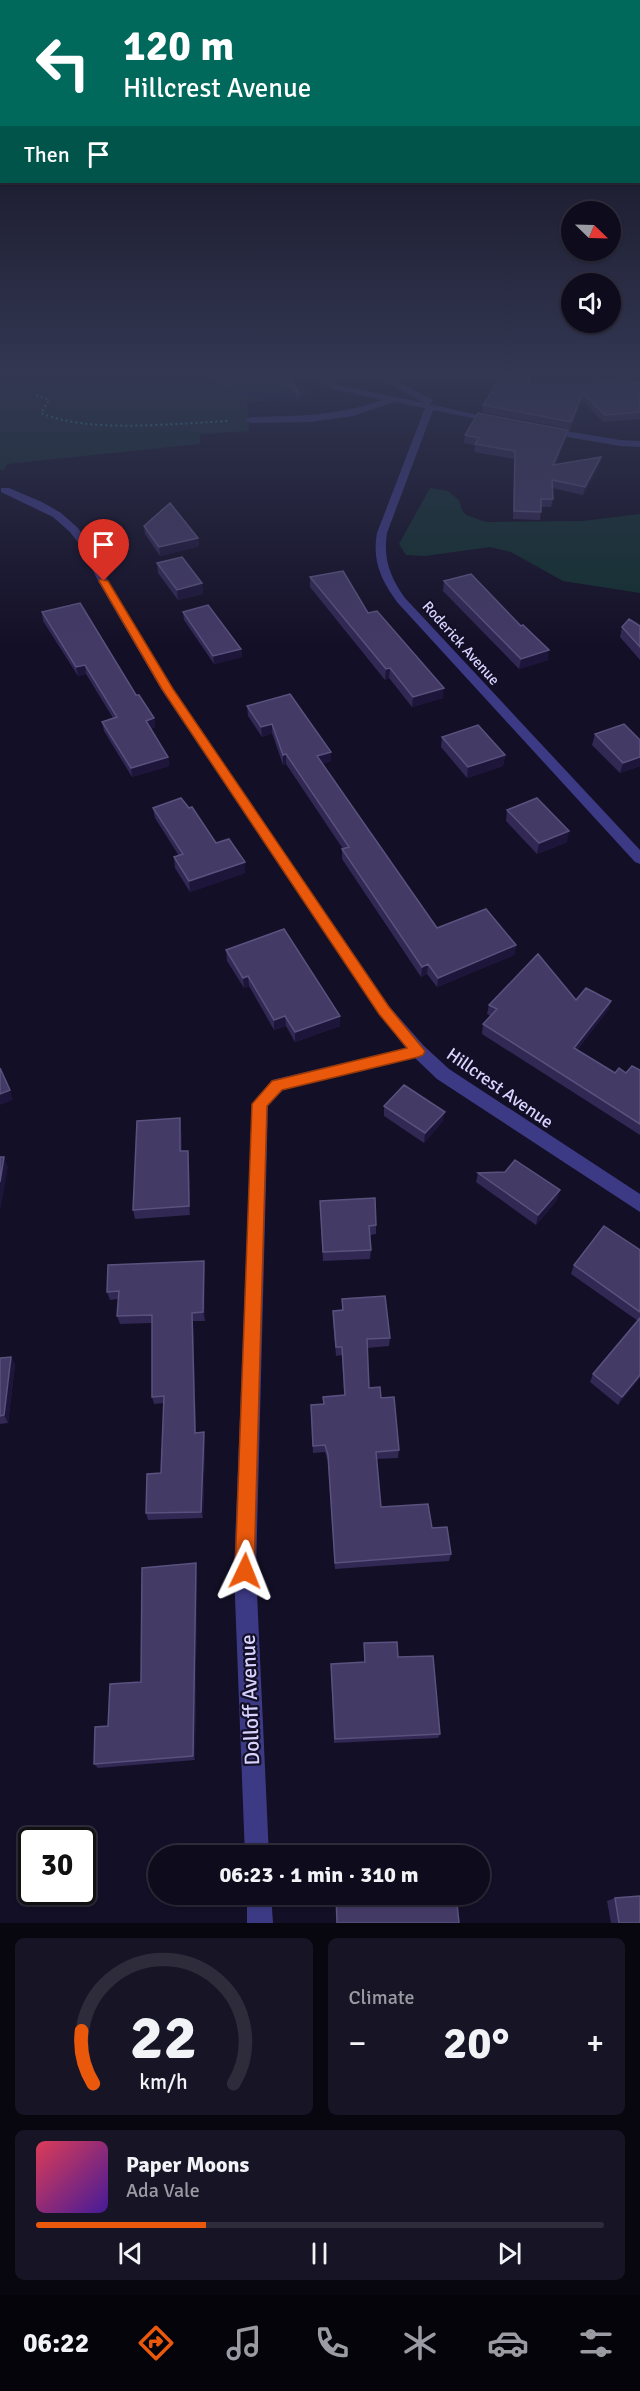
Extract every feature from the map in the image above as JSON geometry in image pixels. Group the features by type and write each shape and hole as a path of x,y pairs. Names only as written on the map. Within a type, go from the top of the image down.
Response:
{"street":[{"name":"Roderick Avenue","path":"407,467 382,532 378,551 381,568 389,584 401,600 640,859"},
{"name":"Hillcrest Avenue","path":"5,490 57,515 74,530 88,549 167,689 384,1010 418,1051 444,1074 640,1204"},
{"name":"Dolloff Avenue","path":"257,1845 245,1571 260,1104 278,1085 418,1051"},
{"path":"259,1905 260,1923"}],"green space":[{"path":"430,488 448,491 459,500 466,515 486,522 583,521 640,514 640,593 563,581 511,552 490,547 425,556 406,555 399,544"}],"building":[{"path":"515,467 596,467 585,487 552,480 553,499 541,499 541,512 514,511"},
{"path":"170,503 198,538 159,547 144,526"},
{"path":"182,557 202,583 177,590 157,563"},
{"path":"343,571 368,613 377,611 444,688 413,697 390,668 386,669 310,577"},
{"path":"471,574 521,626 523,625 549,650 521,659 444,581"},
{"path":"80,603 136,695 139,695 154,718 146,721 168,757 131,768 102,722 117,717 85,665 76,667 42,612"},
{"path":"208,605 241,649 213,656 183,612"},
{"path":"629,619 640,626 640,647 622,627"},
{"path":"290,694 331,752 317,756 437,928 486,909 516,945 438,978 428,964 422,967 342,849 349,847 286,754 283,755 272,724 261,727 247,706"},
{"path":"624,724 640,740 640,757 623,763 595,734"},
{"path":"478,725 505,755 468,767 442,737"},
{"path":"181,798 189,808 192,807 216,843 229,839 245,862 189,881 174,857 183,854 153,808"},
{"path":"537,798 569,831 539,843 507,810"},
{"path":"284,929 340,1016 295,1032 285,1016 274,1020 248,976 243,978 226,950"},
{"path":"538,954 576,1000 586,988 611,1001 574,1048 615,1073 619,1068 626,1073 632,1066 640,1070 640,1124 483,1024 497,1009 489,1005"},
{"path":"0,1068 10,1090 0,1094"},
{"path":"404,1085 445,1112 425,1133 384,1106"},
{"path":"180,1118 180,1151 188,1151 189,1206 133,1210 137,1121"},
{"path":"0,1157 4,1157 0,1182"},
{"path":"515,1160 560,1190 538,1215 478,1173 505,1172"},
{"path":"375,1198 376,1225 369,1226 371,1250 323,1252 320,1201"},
{"path":"604,1226 640,1250 640,1312 574,1265"},
{"path":"204,1261 203,1312 192,1313 195,1433 204,1432 201,1512 146,1513 147,1474 161,1473 164,1396 152,1397 152,1315 117,1316 119,1291 107,1292 108,1265"},
{"path":"385,1296 390,1338 367,1339 369,1388 380,1387 381,1398 394,1397 399,1450 376,1452 381,1507 428,1504 432,1528 447,1527 451,1554 335,1563 328,1455 325,1445 313,1446 311,1405 324,1404 323,1397 345,1395 342,1347 336,1347 333,1311 343,1310 342,1299"},
{"path":"640,1318 640,1375 622,1397 593,1374"},
{"path":"11,1357 4,1415 0,1416 0,1358"},
{"path":"196,1563 193,1756 94,1764 95,1727 108,1726 110,1684 141,1682 142,1568"},
{"path":"397,1642 398,1657 433,1656 440,1734 335,1739 331,1664 365,1662 364,1643"},
{"path":"640,1896 640,1923 619,1923 615,1898"},
{"path":"336,1905 457,1905 459,1923 337,1923"}],"route":[{"path":"104,581 167,689 384,1010 418,1051 278,1085 260,1104 245,1571"}]}
